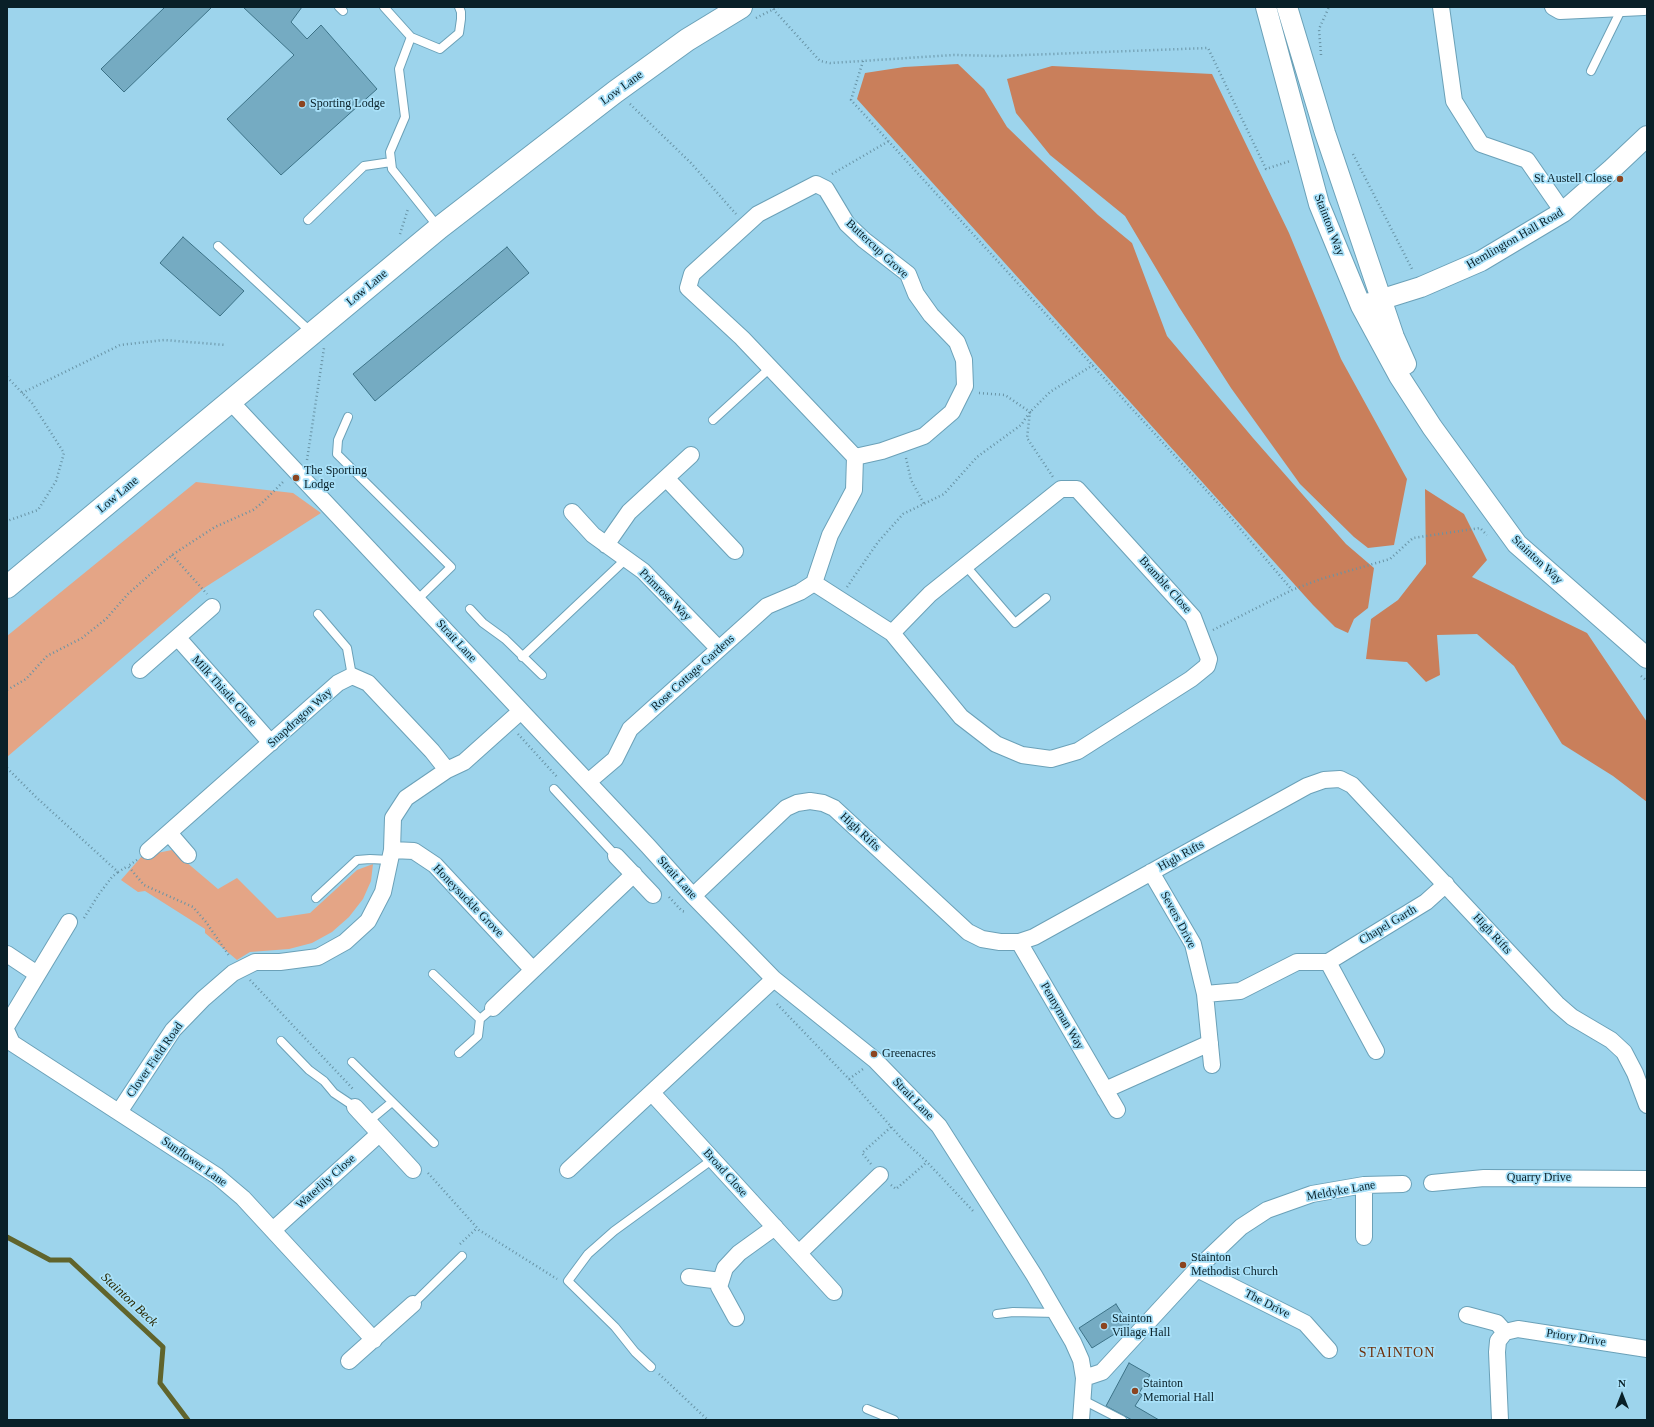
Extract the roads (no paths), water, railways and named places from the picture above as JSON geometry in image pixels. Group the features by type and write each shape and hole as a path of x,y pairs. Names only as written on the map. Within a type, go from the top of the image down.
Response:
{"main road":[{"name":"Low Lane","path":"7,587 230,401 319,339 439,228 615,92 687,40 747,13"}],"street":[{"name":"Stainton Way","path":"1266,7 1319,204 1361,306 1399,376 1432,426 1517,544 1641,664"},
{"name":"Stainton Way","path":"1287,7 1325,133 1394,337 1432,426"},
{"path":"1441,7 1454,101 1480,144 1527,160 1563,212"},
{"path":"1554,7 1560,11 1644,8"},
{"name":"Hemlington Hall Road","path":"1361,306 1421,287 1480,261 1563,212 1647,136"},
{"name":"Buttercup Grove","path":"770,368 742,338 688,288 692,274 758,214 816,184 826,189 847,224 858,235 908,274 916,294 931,315 957,342 964,360 965,386 952,412 924,436 855,457"},
{"path":"770,368 855,457 854,490 830,535 814,583"},
{"name":"Strait Lane","path":"230,401 588,782 693,896 769,984 875,1060 939,1126 1073,1342 1081,1360 1084,1378 1081,1420"},
{"path":"606,545 629,512 691,455"},
{"path":"666,478 735,551"},
{"name":"Bramble Close","path":"814,583 892,633 961,717 996,744 1022,755 1051,759 1078,750 1191,679 1207,666 1209,659 1193,617 1077,489 1061,489 965,565"},
{"name":"Primrose Way","path":"572,512 593,535 643,571 719,649"},
{"path":"892,633 930,594 965,565"},
{"name":"Rose Cottage Gardens","path":"588,782 615,759 630,730 767,606 800,592 814,583"},
{"path":"140,670 178,638 211,603"},
{"name":"Milk Thistle Close","path":"178,638 271,743"},
{"path":"352,676 368,683 432,751 446,770"},
{"name":"Snapdragon Way","path":"148,851 338,683 352,676"},
{"name":"Clover Field Road","path":"119,1112 174,1030 203,999 233,973 255,962 280,962 318,957 345,942 368,921 383,892 391,855 393,818 406,798 446,770 464,762 521,711"},
{"name":"High Rifts","path":"693,896 786,808 797,803 810,801 823,803 834,808 968,932 982,939 1019,942 1034,937 1307,786 1324,780 1340,779 1352,785 1557,1004 1572,1017 1611,1040 1624,1052 1635,1074 1647,1105"},
{"path":"169,833 188,855"},
{"name":"Honeysuckle Grove","path":"391,855 414,851 435,865 533,970"},
{"path":"616,856 653,895"},
{"name":"Severs Drive","path":"1151,872 1193,944 1205,994"},
{"path":"493,1008 634,874"},
{"name":"Chapel Garth","path":"1328,962 1426,902 1446,884"},
{"path":"7,1025 68,922"},
{"name":"Pennyman Way","path":"1019,942 1117,1110"},
{"path":"7,954 37,974"},
{"path":"1212,1065 1205,994 1240,991 1297,962 1328,962 1376,1050"},
{"path":"568,1170 769,984"},
{"name":"Sunflower Lane","path":"7,1032 12,1043 217,1176 243,1198 374,1340"},
{"path":"1105,1090 1210,1043"},
{"name":"Broad Close","path":"652,1093 834,1292"},
{"path":"355,1107 413,1170"},
{"name":"Waterlily Close","path":"272,1230 374,1128"},
{"path":"799,1253 880,1175"},
{"name":"Quarry Drive","path":"1432,1183 1484,1178 1647,1179"},
{"name":"Meldyke Lane","path":"1084,1378 1102,1372 1197,1269 1241,1228 1267,1210 1312,1194 1364,1185 1403,1184"},
{"path":"1364,1185 1364,1237"},
{"path":"736,1318 719,1287 725,1268 739,1253 775,1227"},
{"name":"The Drive","path":"1197,1269 1305,1323 1329,1350"},
{"path":"689,1277 721,1281"},
{"path":"349,1362 413,1304"},
{"path":"1467,1315 1497,1323 1505,1332 1498,1341 1496,1352 1500,1420"},
{"name":"Priory Drive","path":"1505,1332 1518,1329 1647,1349"}],"lane":[{"path":"384,7 412,37 440,49 459,33 461,19 459,7"},
{"path":"1591,71 1622,8"},
{"path":"412,37 399,69 405,118 390,152 391,162 392,169 439,228"},
{"path":"308,220 364,166 391,162"},
{"path":"218,246 319,339"},
{"path":"713,420 770,368"},
{"path":"348,417 338,440 337,454 451,567 417,600"},
{"path":"522,657 626,559"},
{"path":"965,565 1015,623 1046,598"},
{"path":"470,609 483,623 505,639 542,675"},
{"path":"318,614 347,648 352,676"},
{"path":"554,789 616,856"},
{"path":"316,898 357,860 391,855"},
{"path":"433,974 480,1019"},
{"path":"459,1053 478,1036 480,1019 493,1008"},
{"path":"281,1041 309,1070 324,1081 334,1094 355,1107"},
{"path":"352,1062 434,1143"},
{"path":"374,1128 392,1102"},
{"path":"651,1367 635,1352 615,1327 568,1281 588,1254 614,1231 713,1159"},
{"path":"413,1304 462,1256"},
{"path":"997,1314 1013,1312 1056,1313"},
{"path":"1083,1400 1122,1420"},
{"path":"867,1409 894,1420"}],"waterway":[{"name":"Stainton Beck","path":"7,1237 50,1260 70,1260 163,1347 160,1383 188,1420"}],"place":[{"name":"Sporting Lodge","path":"302,104"},
{"name":"St Austell Close","path":"1620,179"},
{"name":"The Sporting Lodge","path":"296,478"},
{"name":"Greenacres","path":"874,1054"},
{"name":"Stainton Methodist Church","path":"1183,1265"},
{"name":"Stainton Village Hall","path":"1104,1326"},
{"name":"Stainton Memorial Hall","path":"1135,1391"}],"district":[{"name":"STAINTON","path":"1397,1353"}]}
